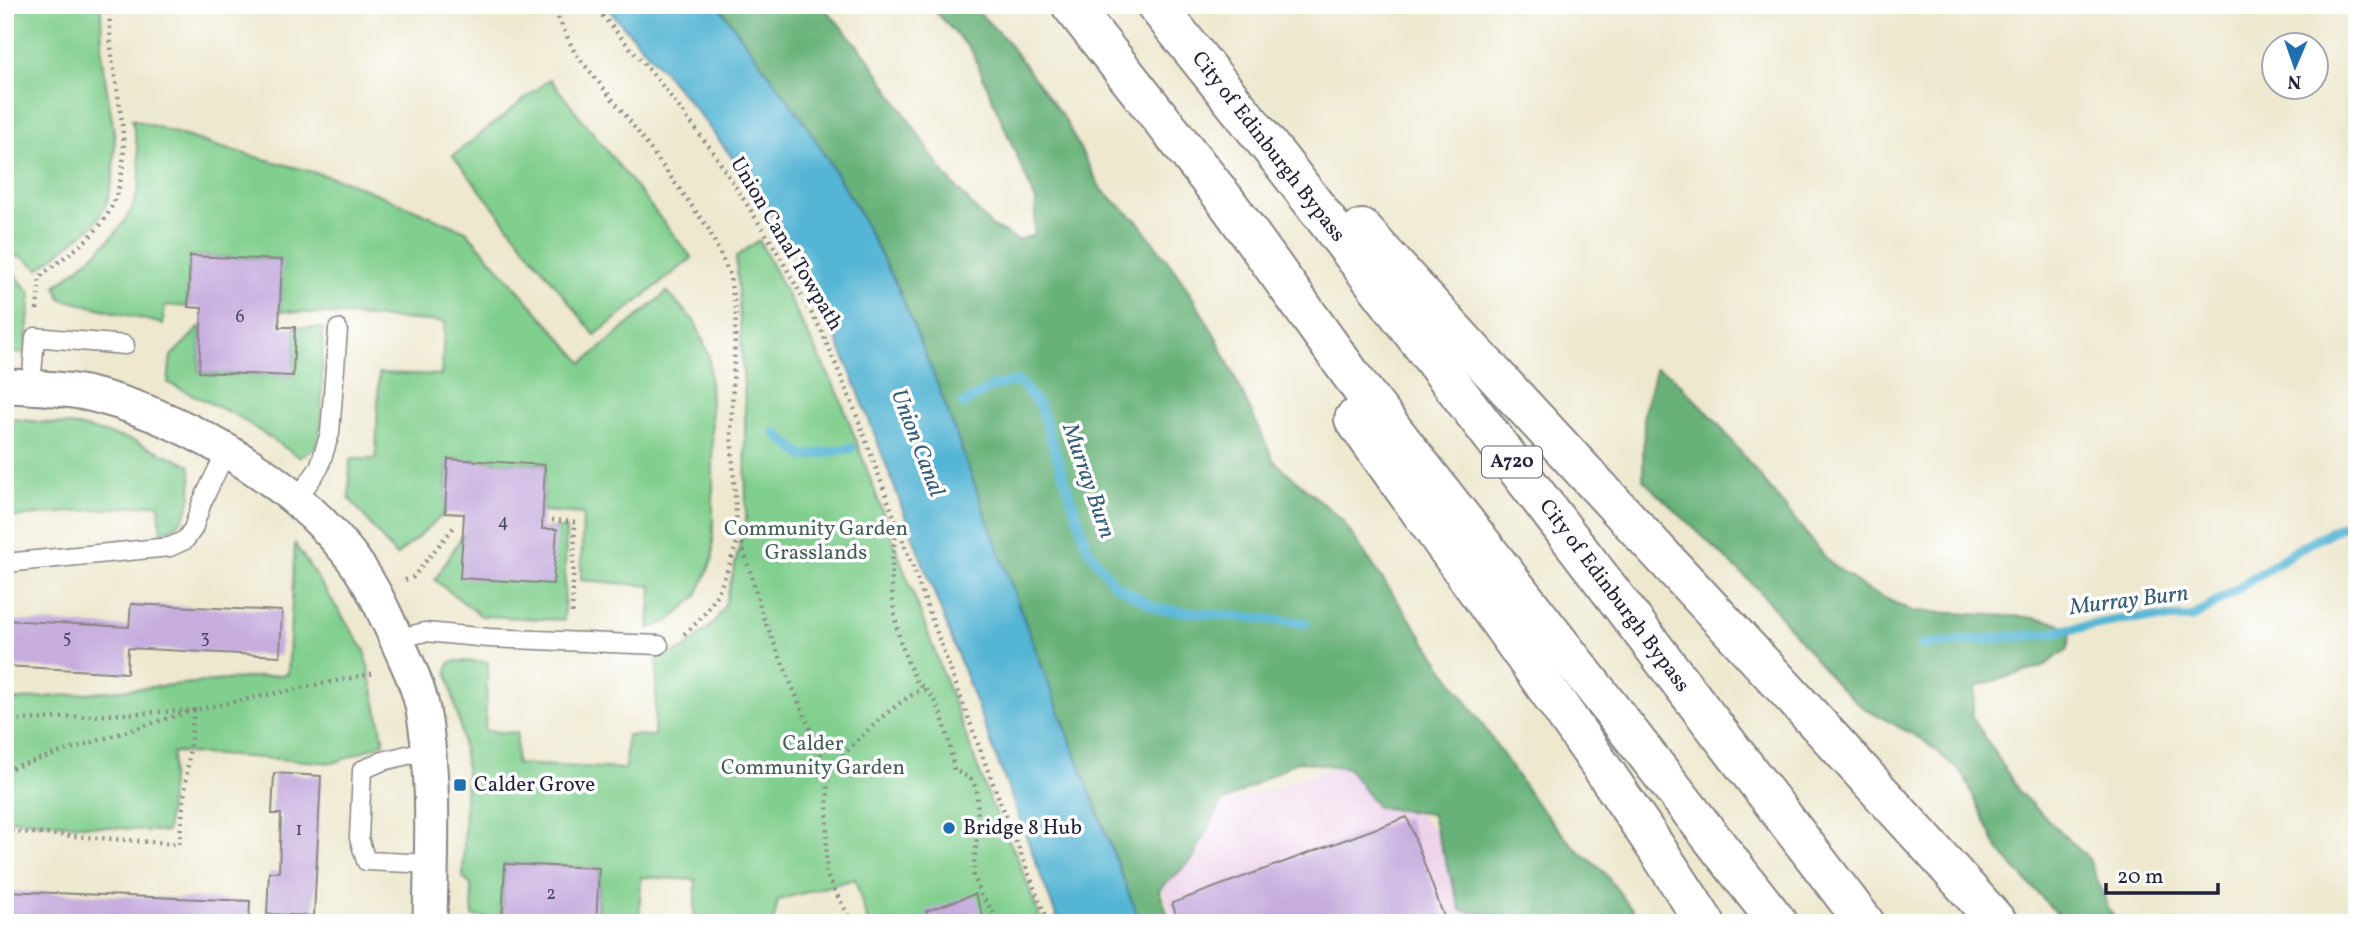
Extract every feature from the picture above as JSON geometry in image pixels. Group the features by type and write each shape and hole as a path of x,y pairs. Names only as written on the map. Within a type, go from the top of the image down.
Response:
{"highway":[{"path":"1070,5 1208,216 1576,730 1651,838 1705,923"},
{"path":"1070,5 1226,201 1362,390 1777,923"},
{"name":"City of Edinburgh Bypass","path":"1156,5 1281,161 1864,923"},
{"name":"A720","path":"1281,161 1339,204 1885,796 1998,923"}],"street":[{"path":"18,386 82,393 124,404 170,422 226,452 297,499 346,550 374,591 403,652 423,709 432,803 430,923"}],"lane":[{"path":"297,499 311,482 326,450 330,433 338,329"},
{"path":"18,386 35,337 125,345"},
{"path":"5,563 170,547 185,540 193,528 201,502 226,452"},
{"path":"403,652 425,632 659,645"},
{"path":"428,750 383,761 362,770 359,838 366,861 431,864"}],"path":[{"path":"35,337 40,277 89,237 103,221 114,202 123,172 124,141 111,45 109,5"},
{"path":"552,5 575,53 626,116 708,228 729,273 736,312 731,433 737,528 764,620 828,771 826,874 852,923"},
{"name":"Union Canal Towpath","path":"593,5 692,123 728,174 775,248 822,332 852,403 897,529 1048,923"},
{"path":"552,520 575,522 571,641"},
{"path":"374,591 413,577 454,527"},
{"path":"897,529 892,551 891,591 900,639 915,680 932,696 950,736 954,770 970,778 977,789 978,827 973,874 981,895 1002,923"},
{"path":"659,645 674,642 694,626 718,597 739,536"},
{"path":"5,770 194,709 403,652"},
{"path":"828,771 868,729 905,698 924,688"},
{"path":"5,721 194,709"},
{"path":"5,831 179,844 194,709"}],"shaded area":[{"path":"1362,758 1528,923 1175,923 1142,832"}],"green space":[{"path":"5,5 101,5 102,61 115,138 113,178 107,202 95,224 39,269 22,257 5,255"},
{"path":"718,5 822,5 867,56 945,175 991,226 1018,240 1034,235 1036,201 972,51 929,5 971,5 1006,40 1064,118 1101,189 1138,222 1182,280 1216,337 1274,461 1342,520 1536,803 1573,846 1603,871 1642,923 1534,923 1461,910 1431,814 1377,807 1348,768 1297,761 1220,804 1192,860 1159,890 1171,923 1140,923 939,388 898,288 855,205 805,123"},
{"path":"550,79 692,258 595,335 453,156"},
{"path":"132,119 223,148 346,181 466,231 583,363 667,292 695,322 709,355 713,558 697,596 669,621 649,629 652,586 581,580 583,514 543,511 545,465 448,459 445,513 396,556 349,498 350,459 376,459 379,373 441,375 445,322 280,311 281,260 190,256 188,307 165,305 163,324 61,299 56,286 111,238 132,208 140,173"},
{"path":"759,240 839,395 991,803 1017,857 1042,923 868,923 855,879 778,900 773,923 694,923 696,880 641,877 639,922 597,921 599,868 505,864 502,919 473,916 471,885 463,878 466,769 460,726 447,671 449,663 488,662 485,731 517,733 516,764 625,769 627,735 654,736 658,657 683,650 714,623 725,605 746,520 745,405 736,257"},
{"path":"14,275 31,293 25,353 5,353 5,326 10,326"},
{"path":"201,326 199,372 293,376 295,327 323,328 321,425 315,448 299,457 237,416 168,383 171,356"},
{"path":"1656,368 1670,374 1714,419 1829,562 1866,589 1912,611 2028,617 2059,623 2071,634 2068,649 2042,667 1976,686 1972,716 2020,793 2089,859 2109,909 2118,923 2065,923 1999,851 1963,774 1923,740 1864,708 1836,684 1758,589 1643,480 1644,412"},
{"path":"5,418 77,426 132,440 190,465 191,488 186,513 175,526 161,532 159,504 5,518"},
{"path":"566,528 564,620 481,616 435,580 463,534"},
{"path":"295,544 365,651 384,743 334,763 173,752 167,832 5,819 5,701 288,674"}],"water":[{"name":"Union Canal","path":"604,5 718,5 805,123 855,205 898,288 939,388 1140,923 1059,923 867,415 824,310 789,244 748,180 679,90"}],"building":[{"path":"190,256 282,260 279,327 295,327 293,376 199,372 202,308 188,307"},
{"path":"5,274 14,275 10,327 5,326"},
{"path":"448,459 545,465 542,529 557,529 553,584 460,578 464,514 445,513"},
{"path":"131,604 282,611 280,656 128,648 127,673 5,666 5,620 129,627"},
{"path":"274,773 321,776 314,916 267,914 269,872 279,872 281,814 272,814"},
{"path":"1407,817 1444,917 1429,923 1179,923 1172,903"},
{"path":"505,864 599,868 596,923 520,923 502,919"},
{"path":"5,891 250,901 249,923 5,923"},
{"path":"975,894 986,923 931,923 926,911"}],"waterway":[{"name":"Murray Burn","path":"963,404 993,386 1018,381 1040,406 1088,549 1114,584 1158,609 1306,623"},
{"name":"Murray Burn","path":"775,433 804,456 851,448"},
{"name":"Murray Burn","path":"1922,645 2044,634 2131,618 2192,618 2302,547 2357,518"}],"place":[{"name":"Calder Grove","path":"460,785"},
{"name":"Bridge 8 Hub","path":"949,828"}],"park label":[{"name":"Community Garden Grasslands","path":"816,541"},
{"name":"Calder Community Garden","path":"813,756"}]}
